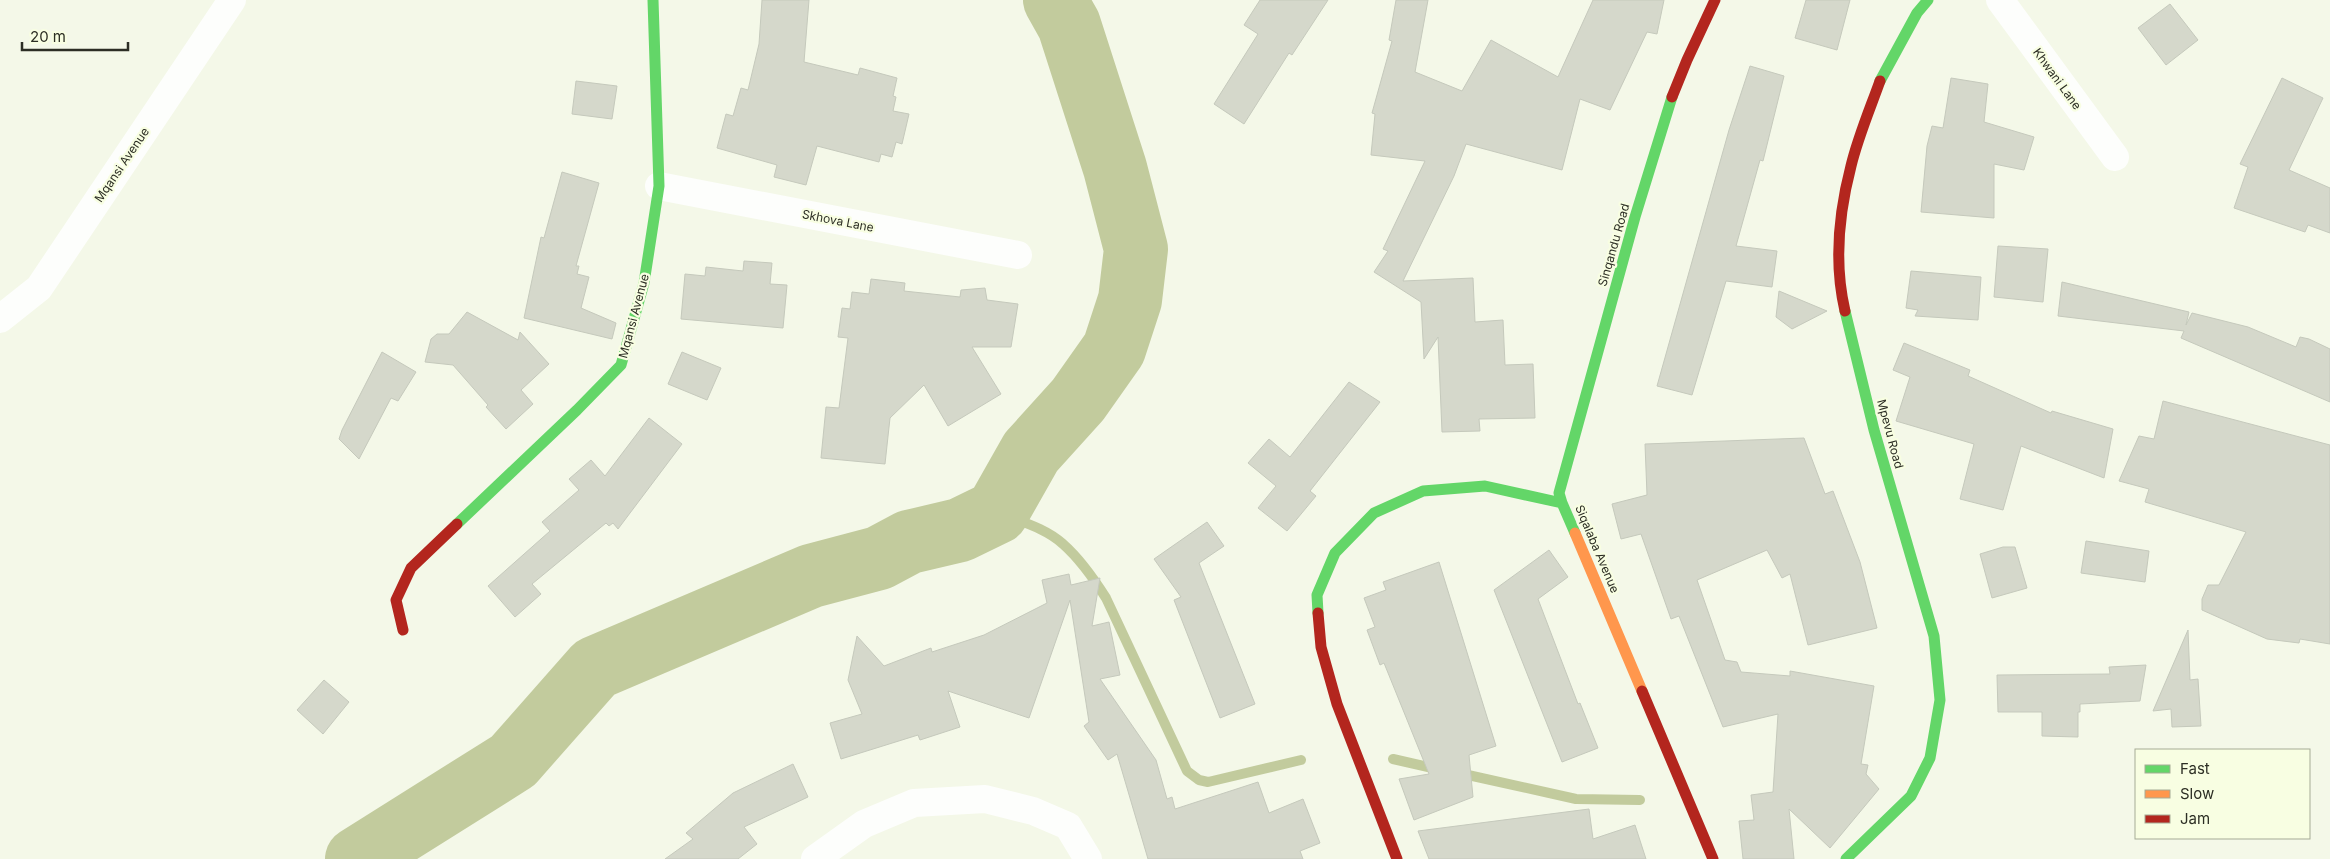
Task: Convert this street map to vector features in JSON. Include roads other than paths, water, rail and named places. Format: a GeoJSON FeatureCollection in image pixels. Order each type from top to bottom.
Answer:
{"type":"FeatureCollection","features":[{"type":"Feature","properties":{"kind":"street","name":"Mqansi Avenue"},"geometry":{"type":"LineString","coordinates":[[0,319],[39,288],[232,0]]}},
{"type":"Feature","properties":{"kind":"street","name":"Mqansi Avenue"},"geometry":{"type":"LineString","coordinates":[[403,630],[396,600],[411,568],[577,410],[621,365],[644,283],[659,186],[653,0]]}},
{"type":"Feature","properties":{"kind":"street","name":"Sinqandu Road"},"geometry":{"type":"LineString","coordinates":[[1562,503],[1559,494],[1640,200],[1667,114],[1693,43],[1715,0]]}},
{"type":"Feature","properties":{"kind":"street","name":"Mpevu Road"},"geometry":{"type":"LineString","coordinates":[[1846,859],[1911,796],[1930,758],[1940,700],[1934,636],[1874,430],[1842,298],[1839,232],[1851,165],[1884,73],[1917,13],[1928,0]]}},
{"type":"Feature","properties":{"kind":"street","name":"Khwani Lane"},"geometry":{"type":"LineString","coordinates":[[2000,0],[2115,157]]}},
{"type":"Feature","properties":{"kind":"street","name":"Skhova Lane"},"geometry":{"type":"LineString","coordinates":[[659,186],[1018,255]]}},
{"type":"Feature","properties":{"kind":"street","name":"Siqalaba Avenue"},"geometry":{"type":"LineString","coordinates":[[1397,859],[1337,704],[1321,647],[1317,595],[1335,553],[1374,513],[1423,491],[1485,486],[1562,503],[1712,859]]}},
{"type":"Feature","properties":{"kind":"street"},"geometry":{"type":"LineString","coordinates":[[815,859],[864,824],[914,803],[985,799],[1033,810],[1068,826],[1088,859]]}},
{"type":"Feature","properties":{"kind":"waterway"},"geometry":{"type":"LineString","coordinates":[[357,859],[513,761],[595,668],[811,576],[879,558],[909,542],[960,530],[997,512],[1031,452],[1078,400],[1114,349],[1130,300],[1136,249],[1115,168],[1069,25],[1055,0]]}},
{"type":"Feature","properties":{"kind":"waterway"},"geometry":{"type":"LineString","coordinates":[[997,512],[1032,525],[1056,538],[1075,556],[1092,577],[1106,598],[1187,771],[1199,780],[1208,782],[1301,760]]}},
{"type":"Feature","properties":{"kind":"waterway"},"geometry":{"type":"LineString","coordinates":[[1393,759],[1437,769]]}},
{"type":"Feature","properties":{"kind":"waterway"},"geometry":{"type":"LineString","coordinates":[[1459,773],[1576,799],[1640,800]]}}]}
